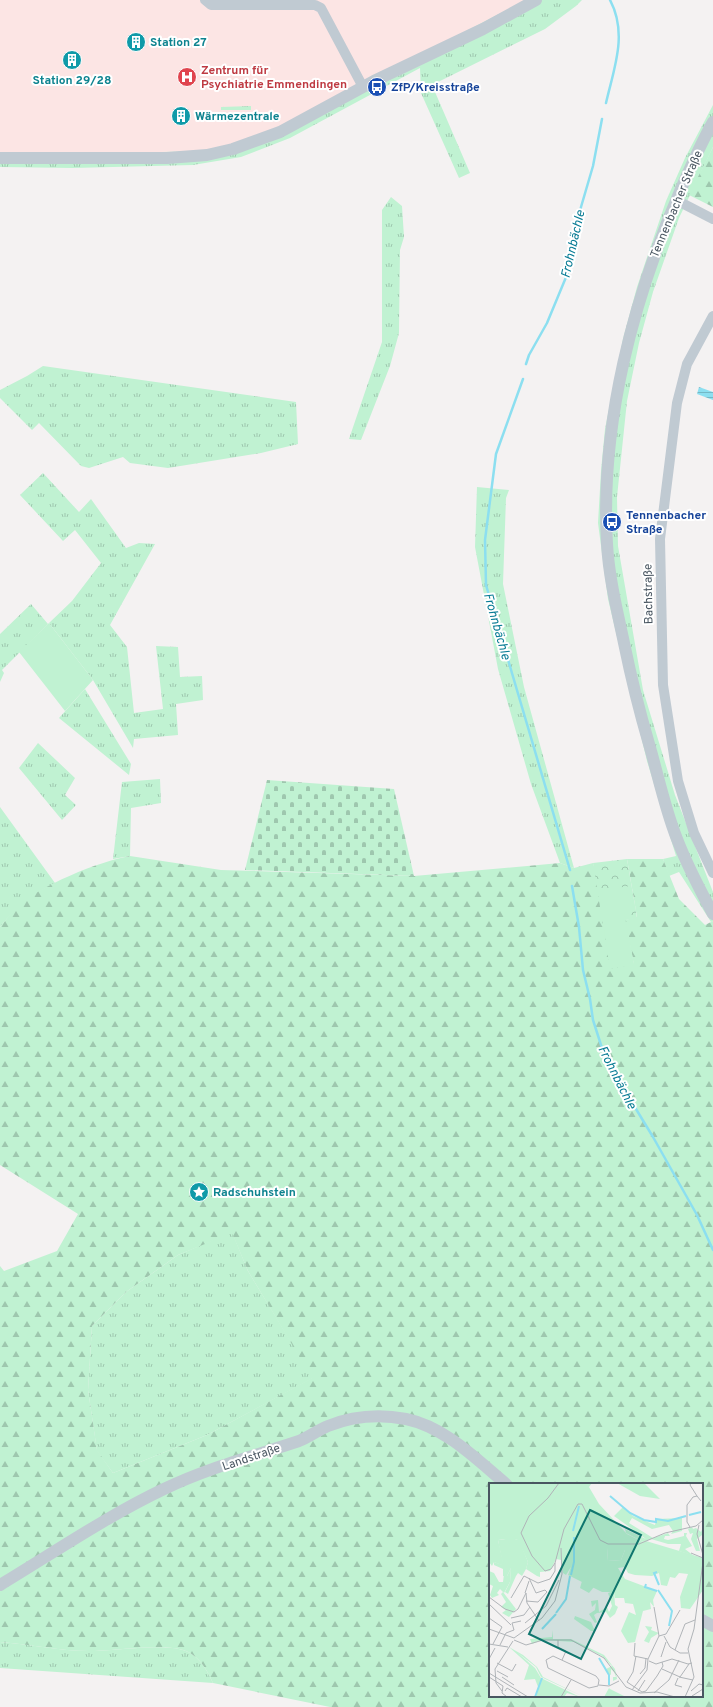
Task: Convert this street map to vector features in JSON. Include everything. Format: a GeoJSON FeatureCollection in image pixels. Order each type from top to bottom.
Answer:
{"type":"FeatureCollection","features":[{"type":"Feature","properties":{"kind":"street"},"geometry":{"type":"LineString","coordinates":[[205,0],[211,5],[315,4],[321,8],[363,87]]}},
{"type":"Feature","properties":{"kind":"street"},"geometry":{"type":"LineString","coordinates":[[0,158],[167,158],[207,155],[233,149],[268,137],[363,87],[483,29],[536,0]]}},
{"type":"Feature","properties":{"kind":"street","name":"Tennenbacher Straße"},"geometry":{"type":"LineString","coordinates":[[713,122],[676,200],[656,248],[620,381],[611,426],[606,498],[607,547],[616,610],[639,709],[676,837],[691,873],[713,914]]}},
{"type":"Feature","properties":{"kind":"street"},"geometry":{"type":"LineString","coordinates":[[676,200],[713,219]]}},
{"type":"Feature","properties":{"kind":"street","name":"Bachstraße"},"geometry":{"type":"LineString","coordinates":[[713,316],[687,364],[678,403],[660,540],[663,685],[677,773],[694,833],[713,873]]}},
{"type":"Feature","properties":{"kind":"street","name":"Landstraße"},"geometry":{"type":"LineString","coordinates":[[0,1585],[119,1512],[166,1488],[301,1440],[328,1426],[348,1420],[378,1415],[406,1419],[432,1427],[464,1450],[505,1483]]}},
{"type":"Feature","properties":{"kind":"street"},"geometry":{"type":"LineString","coordinates":[[703,1621],[713,1626]]}},
{"type":"Feature","properties":{"kind":"shaded area","name":"Zentrum für Psychiatrie Emmendingen"},"geometry":{"type":"Polygon","coordinates":[[[0,0],[526,0],[263,137],[215,151],[0,155],[0,0]]]}},
{"type":"Feature","properties":{"kind":"green space"},"geometry":{"type":"Polygon","coordinates":[[[526,0],[582,0],[545,29],[432,85],[470,173],[459,178],[421,93],[420,68],[290,138],[241,157],[193,165],[73,168],[0,167],[0,155],[215,151],[263,137],[526,0]]]}},
{"type":"Feature","properties":{"kind":"green space"},"geometry":{"type":"Polygon","coordinates":[[[713,105],[713,147],[679,218],[653,292],[639,343],[627,401],[617,497],[618,546],[643,690],[675,795],[713,892],[713,921],[711,922],[679,872],[669,876],[663,859],[676,856],[647,761],[608,599],[598,523],[605,429],[623,339],[637,287],[666,201],[685,158],[713,105]]]}},
{"type":"Feature","properties":{"kind":"green space"},"geometry":{"type":"Polygon","coordinates":[[[251,106],[251,110],[221,110],[221,107],[251,106]]]}},
{"type":"Feature","properties":{"kind":"green space"},"geometry":{"type":"Polygon","coordinates":[[[713,147],[713,207],[689,195],[713,147]]]}},
{"type":"Feature","properties":{"kind":"green space"},"geometry":{"type":"Polygon","coordinates":[[[391,197],[402,206],[404,237],[400,250],[399,333],[390,366],[361,440],[349,439],[382,342],[382,210],[391,197]]]}},
{"type":"Feature","properties":{"kind":"green space"},"geometry":{"type":"Polygon","coordinates":[[[43,366],[296,402],[298,444],[261,453],[168,468],[130,463],[123,457],[89,468],[81,466],[39,423],[32,430],[0,398],[0,390],[43,366]]]}},
{"type":"Feature","properties":{"kind":"green space"},"geometry":{"type":"Polygon","coordinates":[[[43,473],[79,512],[91,499],[126,548],[139,543],[155,544],[110,625],[127,647],[134,713],[163,709],[156,646],[178,647],[180,677],[202,676],[203,700],[176,704],[178,735],[134,739],[133,748],[93,680],[49,623],[72,601],[101,563],[75,530],[63,541],[20,495],[43,473]]]}},
{"type":"Feature","properties":{"kind":"green space"},"geometry":{"type":"Polygon","coordinates":[[[477,487],[509,490],[506,498],[503,584],[524,687],[574,868],[560,863],[531,784],[498,669],[475,547],[477,487]]]}},
{"type":"Feature","properties":{"kind":"green space"},"geometry":{"type":"Polygon","coordinates":[[[31,604],[48,624],[2,670],[4,673],[0,682],[0,634],[31,604]]]}},
{"type":"Feature","properties":{"kind":"green space"},"geometry":{"type":"Polygon","coordinates":[[[49,623],[93,680],[65,711],[19,652],[49,623]]]}},
{"type":"Feature","properties":{"kind":"green space"},"geometry":{"type":"Polygon","coordinates":[[[85,689],[131,764],[129,775],[59,718],[85,689]]]}},
{"type":"Feature","properties":{"kind":"green space"},"geometry":{"type":"Polygon","coordinates":[[[38,743],[75,778],[65,795],[76,805],[62,820],[19,768],[38,743]]]}},
{"type":"Feature","properties":{"kind":"green space"},"geometry":{"type":"Polygon","coordinates":[[[160,779],[161,803],[131,808],[130,856],[113,859],[122,782],[160,779]]]}},
{"type":"Feature","properties":{"kind":"green space"},"geometry":{"type":"Polygon","coordinates":[[[267,780],[394,789],[414,876],[245,870],[267,780]]]}},
{"type":"Feature","properties":{"kind":"green space"},"geometry":{"type":"Polygon","coordinates":[[[0,807],[55,883],[38,892],[25,902],[0,927],[0,807]]]}},
{"type":"Feature","properties":{"kind":"green space"},"geometry":{"type":"Polygon","coordinates":[[[130,856],[221,870],[414,876],[560,863],[574,868],[593,863],[596,874],[634,965],[625,920],[637,917],[627,859],[663,859],[679,899],[705,925],[713,921],[713,1707],[330,1707],[213,1683],[205,1668],[194,1655],[174,1648],[151,1647],[78,1651],[0,1642],[0,1266],[4,1271],[57,1251],[78,1214],[0,1165],[0,927],[16,908],[39,891],[70,876],[103,863],[130,856]],[[232,1233],[178,1255],[126,1292],[92,1326],[88,1390],[97,1450],[113,1473],[207,1435],[312,1378],[248,1271],[232,1233]]]}},
{"type":"Feature","properties":{"kind":"green space"},"geometry":{"type":"Polygon","coordinates":[[[627,859],[637,918],[626,920],[634,965],[610,969],[593,863],[627,859]]]}},
{"type":"Feature","properties":{"kind":"green space"},"geometry":{"type":"Polygon","coordinates":[[[631,886],[636,911],[624,912],[634,965],[610,969],[598,890],[631,886]]]}},
{"type":"Feature","properties":{"kind":"green space"},"geometry":{"type":"Polygon","coordinates":[[[232,1232],[248,1271],[313,1378],[207,1435],[113,1473],[97,1451],[88,1390],[92,1326],[126,1292],[178,1255],[232,1232]]]}},
{"type":"Feature","properties":{"kind":"green space"},"geometry":{"type":"Polygon","coordinates":[[[0,1642],[78,1651],[151,1647],[174,1648],[194,1655],[205,1668],[213,1683],[0,1668],[0,1642]]]}},
{"type":"Feature","properties":{"kind":"water"},"geometry":{"type":"Polygon","coordinates":[[[699,387],[713,392],[713,400],[697,394],[699,387]]]}},
{"type":"Feature","properties":{"kind":"waterway","name":"Frohnbächle"},"geometry":{"type":"LineString","coordinates":[[606,103],[616,64],[619,38],[615,13],[610,0]]}},
{"type":"Feature","properties":{"kind":"waterway","name":"Frohnbächle"},"geometry":{"type":"LineString","coordinates":[[526,364],[529,355],[547,323],[569,270],[581,207],[593,166],[602,119]]}},
{"type":"Feature","properties":{"kind":"waterway","name":"Frohnbächle"},"geometry":{"type":"LineString","coordinates":[[523,379],[496,454],[485,540],[486,585],[570,870]]}},
{"type":"Feature","properties":{"kind":"waterway","name":"Frohnbächle"},"geometry":{"type":"LineString","coordinates":[[572,886],[579,927],[583,970],[593,1020],[601,1045],[619,1081],[653,1137],[697,1215],[713,1250]]}},
{"type":"Feature","properties":{"kind":"place","name":"Station 27"},"geometry":{"type":"Point","coordinates":[136,42]}},
{"type":"Feature","properties":{"kind":"place","name":"Station 29/28"},"geometry":{"type":"Point","coordinates":[72,60]}},
{"type":"Feature","properties":{"kind":"place","name":"Zentrum für Psychiatrie Emmendingen"},"geometry":{"type":"Point","coordinates":[187,77]}},
{"type":"Feature","properties":{"kind":"place","name":"ZfP/Kreisstraße"},"geometry":{"type":"Point","coordinates":[377,87]}},
{"type":"Feature","properties":{"kind":"place","name":"Wärmezentrale"},"geometry":{"type":"Point","coordinates":[181,116]}},
{"type":"Feature","properties":{"kind":"place","name":"Tennenbacher Straße"},"geometry":{"type":"Point","coordinates":[612,522]}},
{"type":"Feature","properties":{"kind":"place","name":"Radschuhstein"},"geometry":{"type":"Point","coordinates":[199,1192]}}]}
